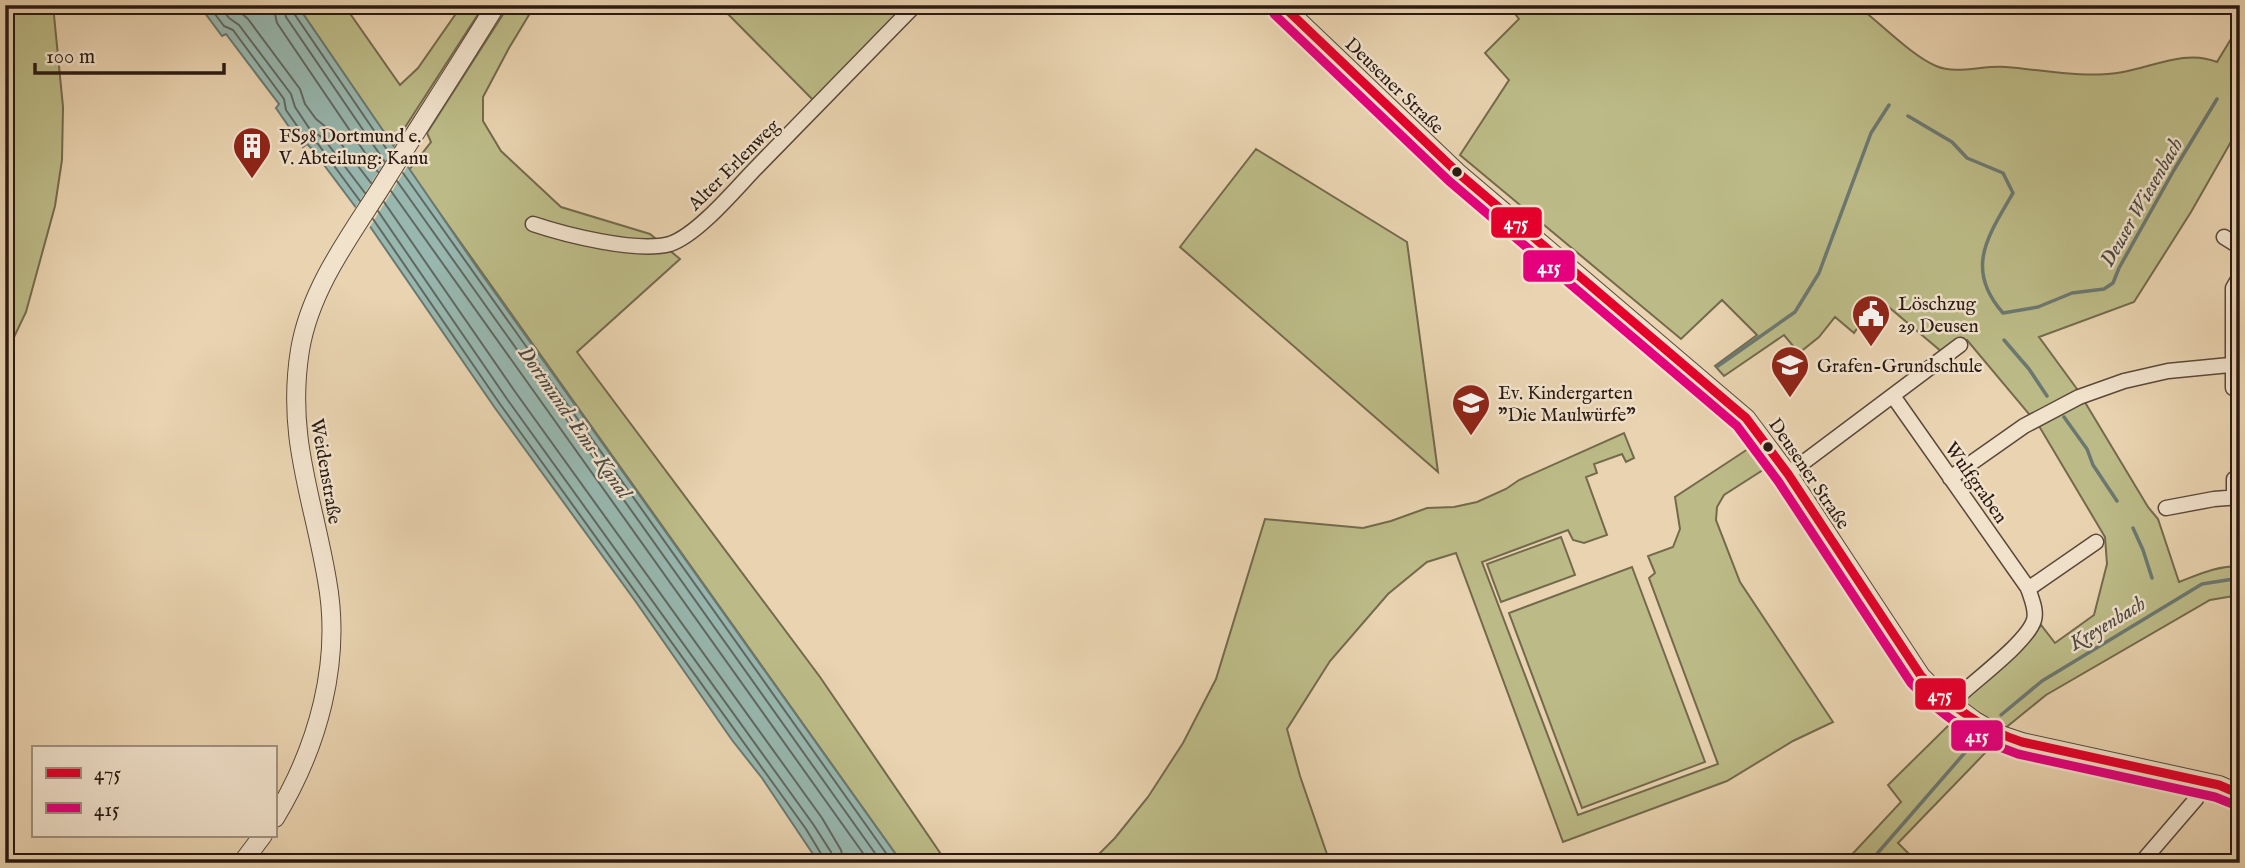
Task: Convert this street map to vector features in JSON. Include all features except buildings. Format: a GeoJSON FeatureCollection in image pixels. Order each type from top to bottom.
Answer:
{"type":"FeatureCollection","features":[{"type":"Feature","properties":{"kind":"street","name":"Weidenstraße"},"geometry":{"type":"LineString","coordinates":[[276,816],[304,763],[324,703],[328,680],[330,602],[302,469],[297,432],[295,394],[306,325],[328,272],[496,5]]}},
{"type":"Feature","properties":{"kind":"street","name":"Alter Erlenweg"},"geometry":{"type":"LineString","coordinates":[[533,224],[557,232],[622,243],[662,246],[681,239],[719,206],[915,5]]}},
{"type":"Feature","properties":{"kind":"street","name":"Deusener Straße"},"geometry":{"type":"LineString","coordinates":[[1282,5],[1457,173],[1729,402],[1764,439],[1910,662],[1929,684],[1952,704],[1998,734],[2022,743],[2220,785],[2240,794]]}},
{"type":"Feature","properties":{"kind":"street"},"geometry":{"type":"LineString","coordinates":[[2224,237],[2240,247]]}},
{"type":"Feature","properties":{"kind":"street"},"geometry":{"type":"LineString","coordinates":[[2233,388],[2236,363],[2234,288],[2240,276]]}},
{"type":"Feature","properties":{"kind":"street"},"geometry":{"type":"LineString","coordinates":[[1788,474],[1960,345]]}},
{"type":"Feature","properties":{"kind":"street"},"geometry":{"type":"LineString","coordinates":[[1950,478],[2024,426],[2079,397],[2124,381],[2168,371],[2236,363]]}},
{"type":"Feature","properties":{"kind":"street","name":"Wulfgraben"},"geometry":{"type":"LineString","coordinates":[[1893,396],[2028,589],[2034,608],[2035,618],[2032,625],[2017,644],[1952,704]]}},
{"type":"Feature","properties":{"kind":"street"},"geometry":{"type":"LineString","coordinates":[[2166,508],[2237,497],[2234,479]]}},
{"type":"Feature","properties":{"kind":"street"},"geometry":{"type":"LineString","coordinates":[[2028,589],[2096,542]]}},
{"type":"Feature","properties":{"kind":"street"},"geometry":{"type":"LineString","coordinates":[[2141,863],[2196,799],[2203,782]]}},
{"type":"Feature","properties":{"kind":"street"},"geometry":{"type":"LineString","coordinates":[[242,863],[263,836]]}},
{"type":"Feature","properties":{"kind":"shaded area"},"geometry":{"type":"Polygon","coordinates":[[[5,5],[53,5],[63,107],[62,160],[55,206],[26,312],[5,356],[5,5]]]}},
{"type":"Feature","properties":{"kind":"shaded area"},"geometry":{"type":"Polygon","coordinates":[[[297,5],[344,5],[400,85],[418,68],[462,5],[484,5],[393,146],[297,5]]]}},
{"type":"Feature","properties":{"kind":"shaded area"},"geometry":{"type":"Polygon","coordinates":[[[509,5],[535,5],[483,97],[483,121],[501,151],[561,207],[650,234],[680,259],[577,352],[820,677],[947,863],[902,863],[409,170],[431,142],[427,133],[509,5]]]}},
{"type":"Feature","properties":{"kind":"shaded area"},"geometry":{"type":"Polygon","coordinates":[[[719,5],[915,5],[818,105],[719,5]]]}},
{"type":"Feature","properties":{"kind":"shaded area"},"geometry":{"type":"Polygon","coordinates":[[[1508,5],[1853,5],[1918,56],[1944,69],[2006,67],[2079,74],[2123,72],[2193,57],[2217,62],[2240,24],[2240,126],[2191,212],[2134,302],[2039,337],[2077,389],[2148,507],[2158,519],[2179,582],[2216,569],[2240,566],[2240,595],[2210,600],[2046,695],[1998,734],[1988,750],[1898,843],[1918,863],[1844,863],[1901,802],[1888,785],[1949,725],[1967,694],[2031,639],[2041,625],[2055,643],[2094,615],[2107,564],[2105,537],[2039,426],[1967,340],[1942,352],[1878,298],[1854,333],[1835,317],[1819,337],[1799,353],[1784,335],[1724,376],[1715,366],[1757,335],[1722,300],[1681,339],[1460,155],[1509,80],[1485,53],[1519,19],[1508,5]]]}},
{"type":"Feature","properties":{"kind":"shaded area"},"geometry":{"type":"Polygon","coordinates":[[[1256,149],[1407,242],[1438,472],[1180,247],[1256,149]]]}},
{"type":"Feature","properties":{"kind":"shaded area"},"geometry":{"type":"Polygon","coordinates":[[[1624,433],[1634,458],[1626,462],[1622,454],[1594,464],[1597,473],[1586,477],[1607,535],[1584,543],[1573,540],[1568,530],[1482,562],[1578,815],[1718,764],[1649,578],[1655,573],[1648,556],[1673,547],[1680,529],[1675,497],[1751,447],[1766,468],[1724,495],[1717,507],[1716,520],[1740,582],[1833,722],[1793,741],[1727,781],[1563,842],[1456,553],[1427,562],[1388,594],[1330,661],[1287,729],[1330,863],[1090,863],[1115,838],[1148,797],[1183,743],[1216,679],[1265,519],[1363,528],[1427,508],[1454,507],[1477,502],[1624,433]]]}},
{"type":"Feature","properties":{"kind":"shaded area"},"geometry":{"type":"Polygon","coordinates":[[[1561,537],[1575,575],[1501,602],[1487,564],[1561,537]]]}},
{"type":"Feature","properties":{"kind":"shaded area"},"geometry":{"type":"Polygon","coordinates":[[[1632,567],[1705,762],[1582,808],[1509,613],[1632,567]]]}},
{"type":"Feature","properties":{"kind":"water","name":"Dortmund-Ems-Kanal"},"geometry":{"type":"Polygon","coordinates":[[[199,5],[297,5],[478,269],[902,863],[819,863],[762,778],[495,408],[369,225],[312,149],[307,144],[303,147],[276,108],[279,104],[226,34],[222,36],[199,5]]]}},
{"type":"Feature","properties":{"kind":"pier"},"geometry":{"type":"Polygon","coordinates":[[[396,144],[409,164],[368,230],[354,210],[396,144]]]}},
{"type":"Feature","properties":{"kind":"waterway","name":"Deuser Wiesenbach"},"geometry":{"type":"LineString","coordinates":[[2233,69],[2240,57]]}},
{"type":"Feature","properties":{"kind":"waterway","name":"Deuser Wiesenbach"},"geometry":{"type":"LineString","coordinates":[[1908,116],[1952,142],[1967,158],[2003,173],[2013,193],[1989,238],[1982,267],[1991,297],[2003,313],[2038,307],[2072,293],[2104,289],[2113,283],[2174,170],[2217,99]]}},
{"type":"Feature","properties":{"kind":"waterway","name":"Deuser Wiesenbach"},"geometry":{"type":"LineString","coordinates":[[1718,366],[1795,312],[1819,273],[1871,133],[1889,105]]}},
{"type":"Feature","properties":{"kind":"waterway"},"geometry":{"type":"LineString","coordinates":[[2004,340],[2029,369],[2047,396]]}},
{"type":"Feature","properties":{"kind":"waterway"},"geometry":{"type":"LineString","coordinates":[[2064,417],[2087,449],[2093,465],[2117,501]]}},
{"type":"Feature","properties":{"kind":"waterway"},"geometry":{"type":"LineString","coordinates":[[2133,528],[2152,578]]}},
{"type":"Feature","properties":{"kind":"waterway","name":"Kreyenbach"},"geometry":{"type":"LineString","coordinates":[[2001,715],[2042,681],[2202,584],[2240,578]]}},
{"type":"Feature","properties":{"kind":"waterway","name":"Kreyenbach"},"geometry":{"type":"LineString","coordinates":[[1869,863],[1975,741]]}},
{"type":"Feature","properties":{"kind":"transit line","name":"475"},"geometry":{"type":"LineString","coordinates":[[1282,5],[1457,172],[1746,418],[1788,474],[1921,676],[1944,697],[1980,723],[2022,742],[2219,785],[2240,794]]}},
{"type":"Feature","properties":{"kind":"transit line","name":"415"},"geometry":{"type":"LineString","coordinates":[[1274,14],[1449,181],[1737,426],[1778,481],[1911,683],[1934,706],[1974,734],[2018,754],[2215,797],[2235,805]]}},
{"type":"Feature","properties":{"kind":"place","name":"FS98 Dortmund e. V. Abteilung: Kanu"},"geometry":{"type":"Point","coordinates":[252,180]}},
{"type":"Feature","properties":{"kind":"place","name":"Löschzug 29 Deusen"},"geometry":{"type":"Point","coordinates":[1871,348]}},
{"type":"Feature","properties":{"kind":"place","name":"Grafen-Grundschule"},"geometry":{"type":"Point","coordinates":[1790,399]}},
{"type":"Feature","properties":{"kind":"place","name":"Ev. Kindergarten \"Die Maulwürfe\""},"geometry":{"type":"Point","coordinates":[1471,437]}}]}
